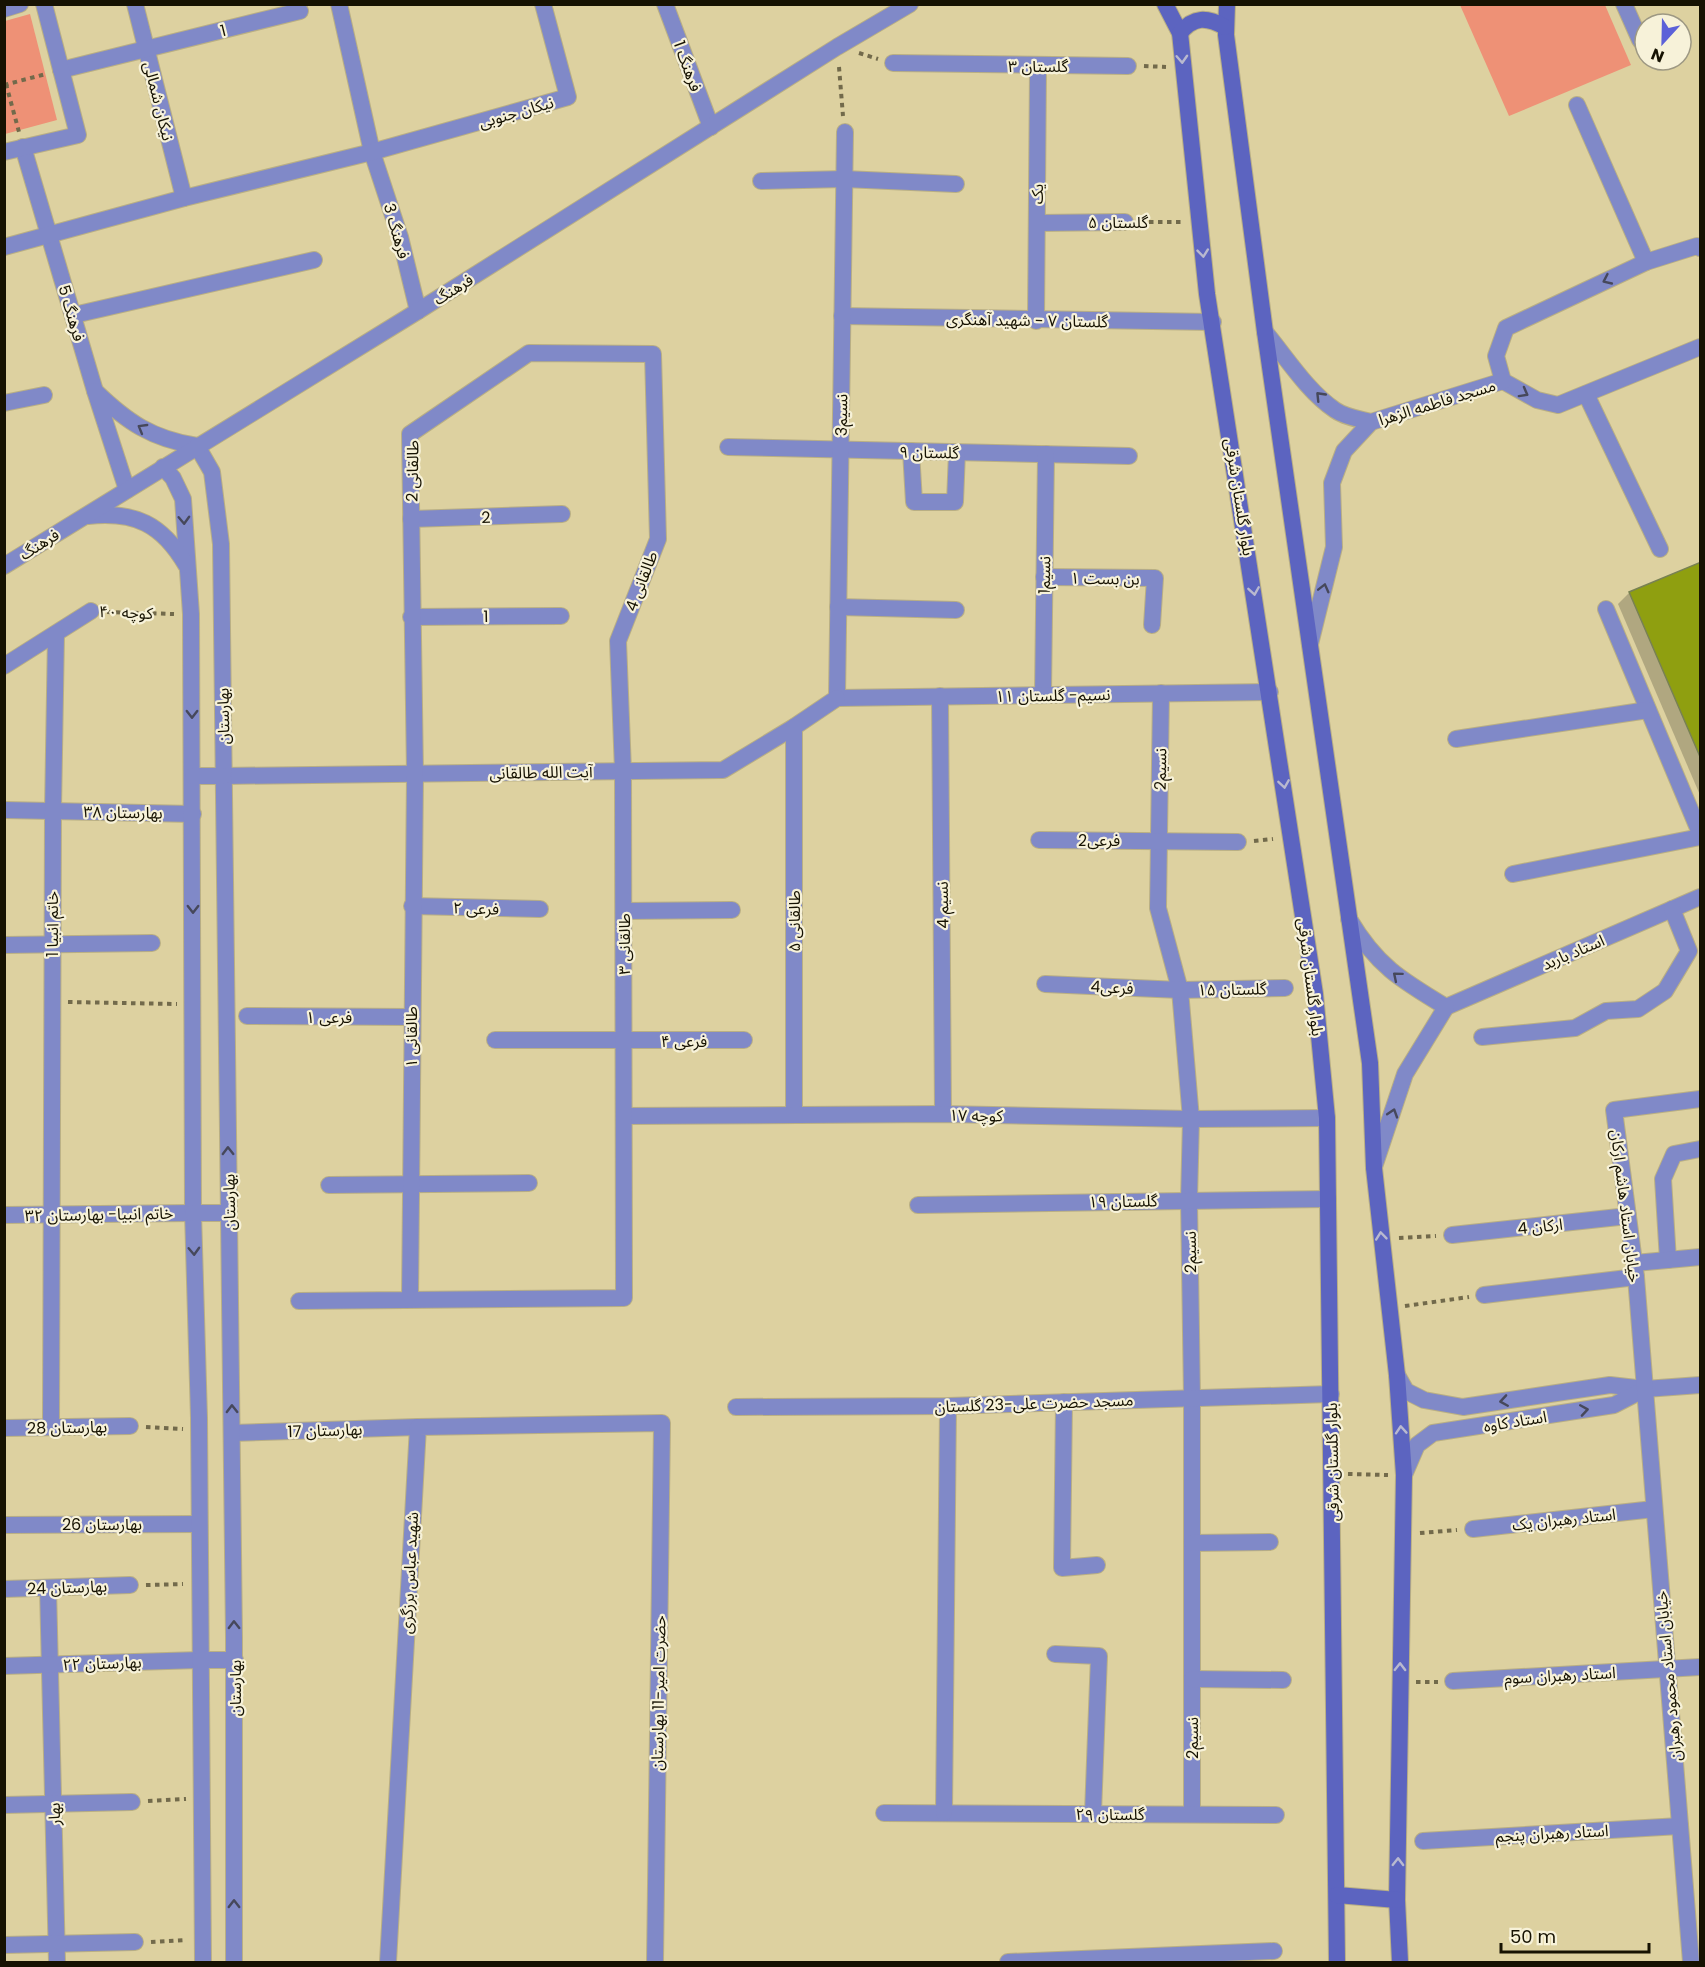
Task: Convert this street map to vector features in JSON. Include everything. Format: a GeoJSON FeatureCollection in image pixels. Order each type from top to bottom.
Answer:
{"type":"FeatureCollection","features":[{"type":"Feature","properties":{"kind":"main road","name":"بلوار گلستان شرقی"},"geometry":{"type":"LineString","coordinates":[[1165,4],[1180,33],[1199,221],[1315,994],[1327,1118],[1337,1962]]}},
{"type":"Feature","properties":{"kind":"main road"},"geometry":{"type":"LineString","coordinates":[[1227,4],[1226,27],[1265,332],[1370,1063],[1374,1168],[1397,1375],[1404,1475],[1397,1900],[1400,1962]]}},
{"type":"Feature","properties":{"kind":"main road"},"geometry":{"type":"LineString","coordinates":[[1180,33],[1188,24],[1200,18],[1213,20],[1226,27]]}},
{"type":"Feature","properties":{"kind":"main road"},"geometry":{"type":"LineString","coordinates":[[1336,1895],[1397,1900]]}},
{"type":"Feature","properties":{"kind":"street"},"geometry":{"type":"LineString","coordinates":[[4,9],[20,4]]}},
{"type":"Feature","properties":{"kind":"street"},"geometry":{"type":"LineString","coordinates":[[4,152],[78,135],[44,4]]}},
{"type":"Feature","properties":{"kind":"street","name":"نیکان شمالی"},"geometry":{"type":"LineString","coordinates":[[135,4],[184,198]]}},
{"type":"Feature","properties":{"kind":"street","name":"فرهنگ 3"},"geometry":{"type":"LineString","coordinates":[[339,4],[372,152],[400,237],[418,311]]}},
{"type":"Feature","properties":{"kind":"street","name":"نیکان جنوبی"},"geometry":{"type":"LineString","coordinates":[[372,152],[568,97],[543,4]]}},
{"type":"Feature","properties":{"kind":"street","name":"فرهنگ 1"},"geometry":{"type":"LineString","coordinates":[[665,4],[711,127]]}},
{"type":"Feature","properties":{"kind":"street"},"geometry":{"type":"LineString","coordinates":[[1624,4],[1633,24]]}},
{"type":"Feature","properties":{"kind":"street","name":"فرهنگ"},"geometry":{"type":"LineString","coordinates":[[4,566],[418,311],[837,46],[905,6]]}},
{"type":"Feature","properties":{"kind":"street","name":"1"},"geometry":{"type":"LineString","coordinates":[[146,49],[300,11]]}},
{"type":"Feature","properties":{"kind":"street"},"geometry":{"type":"LineString","coordinates":[[61,70],[146,49]]}},
{"type":"Feature","properties":{"kind":"street","name":"گلستان ۳"},"geometry":{"type":"LineString","coordinates":[[893,63],[1038,67],[1128,66]]}},
{"type":"Feature","properties":{"kind":"street","name":"یک"},"geometry":{"type":"LineString","coordinates":[[1036,321],[1038,67]]}},
{"type":"Feature","properties":{"kind":"street"},"geometry":{"type":"LineString","coordinates":[[1577,105],[1646,262]]}},
{"type":"Feature","properties":{"kind":"street","name":"نسیم3"},"geometry":{"type":"LineString","coordinates":[[837,698],[845,132]]}},
{"type":"Feature","properties":{"kind":"street","name":"فرهنگ 5"},"geometry":{"type":"LineString","coordinates":[[23,147],[95,391],[127,490]]}},
{"type":"Feature","properties":{"kind":"street"},"geometry":{"type":"LineString","coordinates":[[4,247],[184,198],[372,152]]}},
{"type":"Feature","properties":{"kind":"street"},"geometry":{"type":"LineString","coordinates":[[761,181],[844,179],[956,184]]}},
{"type":"Feature","properties":{"kind":"street","name":"گلستان ۵"},"geometry":{"type":"LineString","coordinates":[[1037,223],[1125,222]]}},
{"type":"Feature","properties":{"kind":"street"},"geometry":{"type":"LineString","coordinates":[[1701,248],[1697,246],[1646,262],[1506,328],[1496,356],[1503,381],[1537,400],[1558,405],[1701,347]]}},
{"type":"Feature","properties":{"kind":"street"},"geometry":{"type":"LineString","coordinates":[[74,315],[315,260]]}},
{"type":"Feature","properties":{"kind":"street","name":"گلستان ۷ - شهید آهنگری"},"geometry":{"type":"LineString","coordinates":[[842,316],[1036,321],[1213,322]]}},
{"type":"Feature","properties":{"kind":"street"},"geometry":{"type":"LineString","coordinates":[[1265,332],[1320,397],[1335,411],[1371,422],[1344,452],[1332,483],[1334,547],[1310,645]]}},
{"type":"Feature","properties":{"kind":"street","name":"طالقانی 2"},"geometry":{"type":"LineString","coordinates":[[415,774],[410,434],[529,353],[653,354]]}},
{"type":"Feature","properties":{"kind":"street","name":"طالقانی 4"},"geometry":{"type":"LineString","coordinates":[[623,771],[618,640],[658,539],[653,354]]}},
{"type":"Feature","properties":{"kind":"street","name":"مسجد فاطمه الزهرا"},"geometry":{"type":"LineString","coordinates":[[1371,422],[1503,381]]}},
{"type":"Feature","properties":{"kind":"street"},"geometry":{"type":"LineString","coordinates":[[95,391],[122,417],[155,436],[171,442],[197,446]]}},
{"type":"Feature","properties":{"kind":"street"},"geometry":{"type":"LineString","coordinates":[[1586,394],[1660,549]]}},
{"type":"Feature","properties":{"kind":"street"},"geometry":{"type":"LineString","coordinates":[[4,403],[44,395]]}},
{"type":"Feature","properties":{"kind":"street","name":"بهارستان"},"geometry":{"type":"LineString","coordinates":[[197,446],[212,472],[220,544],[235,1660],[234,1962]]}},
{"type":"Feature","properties":{"kind":"street","name":"گلستان ۹"},"geometry":{"type":"LineString","coordinates":[[728,447],[1130,456]]}},
{"type":"Feature","properties":{"kind":"street"},"geometry":{"type":"LineString","coordinates":[[911,451],[914,502],[955,502],[957,452]]}},
{"type":"Feature","properties":{"kind":"street","name":"نسیم1"},"geometry":{"type":"LineString","coordinates":[[1043,695],[1046,454]]}},
{"type":"Feature","properties":{"kind":"street","name":"بهارستان"},"geometry":{"type":"LineString","coordinates":[[163,467],[173,478],[183,499],[191,614],[193,1213],[199,1430],[203,1962]]}},
{"type":"Feature","properties":{"kind":"street"},"geometry":{"type":"LineString","coordinates":[[84,517],[113,514],[137,519],[163,534],[176,548],[188,568]]}},
{"type":"Feature","properties":{"kind":"street","name":"2"},"geometry":{"type":"LineString","coordinates":[[411,519],[562,514]]}},
{"type":"Feature","properties":{"kind":"street","name":"بن بست ۱"},"geometry":{"type":"LineString","coordinates":[[1044,577],[1155,578],[1152,625]]}},
{"type":"Feature","properties":{"kind":"street"},"geometry":{"type":"LineString","coordinates":[[838,607],[956,610]]}},
{"type":"Feature","properties":{"kind":"street"},"geometry":{"type":"LineString","coordinates":[[1513,874],[1701,835],[1606,609]]}},
{"type":"Feature","properties":{"kind":"street","name":"کوچه ۴۰"},"geometry":{"type":"LineString","coordinates":[[4,666],[91,612]]}},
{"type":"Feature","properties":{"kind":"street","name":"1"},"geometry":{"type":"LineString","coordinates":[[411,617],[561,616]]}},
{"type":"Feature","properties":{"kind":"street","name":"خاتم انبیا 1"},"geometry":{"type":"LineString","coordinates":[[51,1427],[50,1214],[56,634]]}},
{"type":"Feature","properties":{"kind":"street","name":"نسیم- گلستان ۱۱"},"geometry":{"type":"LineString","coordinates":[[837,698],[1270,692]]}},
{"type":"Feature","properties":{"kind":"street","name":"نسیم2"},"geometry":{"type":"LineString","coordinates":[[1161,693],[1158,908],[1180,990],[1191,1119],[1189,1200],[1192,1398],[1192,1814]]}},
{"type":"Feature","properties":{"kind":"street","name":"نسیم 4"},"geometry":{"type":"LineString","coordinates":[[940,696],[944,1114]]}},
{"type":"Feature","properties":{"kind":"street","name":"آیت الله طالقانی"},"geometry":{"type":"LineString","coordinates":[[193,776],[723,770],[794,728],[837,698]]}},
{"type":"Feature","properties":{"kind":"street"},"geometry":{"type":"LineString","coordinates":[[1456,739],[1648,710]]}},
{"type":"Feature","properties":{"kind":"street","name":"طالقانی ۵"},"geometry":{"type":"LineString","coordinates":[[794,728],[794,1115]]}},
{"type":"Feature","properties":{"kind":"street","name":"طالقانی ۳"},"geometry":{"type":"LineString","coordinates":[[410,1300],[624,1298],[623,771]]}},
{"type":"Feature","properties":{"kind":"street","name":"طالقانی ۱"},"geometry":{"type":"LineString","coordinates":[[410,1300],[415,774]]}},
{"type":"Feature","properties":{"kind":"street","name":"بهارستان ۳۸"},"geometry":{"type":"LineString","coordinates":[[4,810],[193,814]]}},
{"type":"Feature","properties":{"kind":"street","name":"فرعی2"},"geometry":{"type":"LineString","coordinates":[[1039,840],[1238,842]]}},
{"type":"Feature","properties":{"kind":"street","name":"استاد باربد"},"geometry":{"type":"LineString","coordinates":[[1446,1007],[1701,897]]}},
{"type":"Feature","properties":{"kind":"street","name":"فرعی ۲"},"geometry":{"type":"LineString","coordinates":[[412,906],[540,909]]}},
{"type":"Feature","properties":{"kind":"street"},"geometry":{"type":"LineString","coordinates":[[1482,1037],[1575,1029],[1606,1011],[1638,1009],[1665,991],[1695,950],[1672,909]]}},
{"type":"Feature","properties":{"kind":"street"},"geometry":{"type":"LineString","coordinates":[[624,911],[732,910]]}},
{"type":"Feature","properties":{"kind":"street"},"geometry":{"type":"LineString","coordinates":[[1348,918],[1365,946],[1398,979],[1446,1007],[1405,1074],[1374,1168]]}},
{"type":"Feature","properties":{"kind":"street"},"geometry":{"type":"LineString","coordinates":[[4,945],[152,942]]}},
{"type":"Feature","properties":{"kind":"street","name":"فرعی4"},"geometry":{"type":"LineString","coordinates":[[1045,984],[1180,990]]}},
{"type":"Feature","properties":{"kind":"street","name":"گلستان ۱۵"},"geometry":{"type":"LineString","coordinates":[[1180,990],[1285,988]]}},
{"type":"Feature","properties":{"kind":"street","name":"فرعی ۱"},"geometry":{"type":"LineString","coordinates":[[247,1016],[411,1017]]}},
{"type":"Feature","properties":{"kind":"street","name":"فرعی ۴"},"geometry":{"type":"LineString","coordinates":[[495,1040],[744,1041]]}},
{"type":"Feature","properties":{"kind":"street","name":"خیابان استاد هاشم ارکان"},"geometry":{"type":"LineString","coordinates":[[1645,1389],[1635,1270],[1614,1110],[1701,1099]]}},
{"type":"Feature","properties":{"kind":"street","name":"کوچه ۱۷"},"geometry":{"type":"LineString","coordinates":[[625,1116],[944,1114],[1191,1119],[1327,1118]]}},
{"type":"Feature","properties":{"kind":"street"},"geometry":{"type":"LineString","coordinates":[[1668,1260],[1663,1179],[1674,1154],[1701,1149]]}},
{"type":"Feature","properties":{"kind":"street"},"geometry":{"type":"LineString","coordinates":[[329,1185],[529,1183]]}},
{"type":"Feature","properties":{"kind":"street","name":"گلستان ۱۹"},"geometry":{"type":"LineString","coordinates":[[918,1205],[1328,1199]]}},
{"type":"Feature","properties":{"kind":"street","name":"خاتم انبیا- بهارستان ۳۲"},"geometry":{"type":"LineString","coordinates":[[4,1215],[229,1213]]}},
{"type":"Feature","properties":{"kind":"street","name":"ارکان 4"},"geometry":{"type":"LineString","coordinates":[[1452,1235],[1628,1216]]}},
{"type":"Feature","properties":{"kind":"street"},"geometry":{"type":"LineString","coordinates":[[1484,1295],[1635,1270],[1668,1260],[1701,1257]]}},
{"type":"Feature","properties":{"kind":"street"},"geometry":{"type":"LineString","coordinates":[[298,1301],[410,1300]]}},
{"type":"Feature","properties":{"kind":"street","name":"استاد کاوه"},"geometry":{"type":"LineString","coordinates":[[1397,1375],[1406,1391],[1424,1400],[1463,1407],[1610,1384],[1645,1389],[1701,1385]]}},
{"type":"Feature","properties":{"kind":"street","name":"استاد کاوه"},"geometry":{"type":"LineString","coordinates":[[1404,1475],[1416,1445],[1433,1433],[1614,1405],[1645,1389]]}},
{"type":"Feature","properties":{"kind":"street","name":"خیابان استاد محمود رهبران"},"geometry":{"type":"LineString","coordinates":[[1645,1389],[1680,1826],[1694,1924],[1691,1962]]}},
{"type":"Feature","properties":{"kind":"street","name":"مسجد حضرت علی-23 گلستان"},"geometry":{"type":"LineString","coordinates":[[736,1407],[948,1406],[1331,1394]]}},
{"type":"Feature","properties":{"kind":"street"},"geometry":{"type":"LineString","coordinates":[[1064,1402],[1062,1568],[1097,1565]]}},
{"type":"Feature","properties":{"kind":"street"},"geometry":{"type":"LineString","coordinates":[[944,1813],[948,1406]]}},
{"type":"Feature","properties":{"kind":"street","name":"حضرت امیر-11 بهارستان"},"geometry":{"type":"LineString","coordinates":[[418,1426],[662,1423],[655,1962]]}},
{"type":"Feature","properties":{"kind":"street","name":"بهارستان 28"},"geometry":{"type":"LineString","coordinates":[[4,1428],[130,1426]]}},
{"type":"Feature","properties":{"kind":"street","name":"بهارستان 17"},"geometry":{"type":"LineString","coordinates":[[232,1433],[418,1426]]}},
{"type":"Feature","properties":{"kind":"street","name":"شهید عباس برزگری"},"geometry":{"type":"LineString","coordinates":[[388,1962],[418,1426]]}},
{"type":"Feature","properties":{"kind":"street","name":"استاد رهبران یک"},"geometry":{"type":"LineString","coordinates":[[1473,1529],[1654,1509]]}},
{"type":"Feature","properties":{"kind":"street","name":"بهارستان 26"},"geometry":{"type":"LineString","coordinates":[[4,1525],[199,1524]]}},
{"type":"Feature","properties":{"kind":"street"},"geometry":{"type":"LineString","coordinates":[[1192,1543],[1270,1542]]}},
{"type":"Feature","properties":{"kind":"street","name":"بهارستان 24"},"geometry":{"type":"LineString","coordinates":[[4,1589],[130,1585]]}},
{"type":"Feature","properties":{"kind":"street","name":"بهار"},"geometry":{"type":"LineString","coordinates":[[48,1588],[57,1962]]}},
{"type":"Feature","properties":{"kind":"street"},"geometry":{"type":"LineString","coordinates":[[1055,1654],[1099,1656],[1094,1814]]}},
{"type":"Feature","properties":{"kind":"street","name":"بهارستان ۲۲"},"geometry":{"type":"LineString","coordinates":[[4,1666],[235,1660]]}},
{"type":"Feature","properties":{"kind":"street","name":"استاد رهبران سوم"},"geometry":{"type":"LineString","coordinates":[[1453,1681],[1701,1666]]}},
{"type":"Feature","properties":{"kind":"street"},"geometry":{"type":"LineString","coordinates":[[1192,1679],[1283,1680]]}},
{"type":"Feature","properties":{"kind":"street"},"geometry":{"type":"LineString","coordinates":[[4,1805],[132,1802]]}},
{"type":"Feature","properties":{"kind":"street","name":"گلستان ۲۹"},"geometry":{"type":"LineString","coordinates":[[884,1813],[1276,1815]]}},
{"type":"Feature","properties":{"kind":"street","name":"استاد رهبران پنجم"},"geometry":{"type":"LineString","coordinates":[[1423,1841],[1680,1826]]}},
{"type":"Feature","properties":{"kind":"street"},"geometry":{"type":"LineString","coordinates":[[4,1945],[135,1942]]}},
{"type":"Feature","properties":{"kind":"street"},"geometry":{"type":"LineString","coordinates":[[1008,1962],[1198,1957],[1274,1951]]}},
{"type":"Feature","properties":{"kind":"path"},"geometry":{"type":"LineString","coordinates":[[845,132],[837,46],[893,63]]}},
{"type":"Feature","properties":{"kind":"path"},"geometry":{"type":"LineString","coordinates":[[1128,66],[1182,67]]}},
{"type":"Feature","properties":{"kind":"path"},"geometry":{"type":"LineString","coordinates":[[23,147],[5,85],[61,70]]}},
{"type":"Feature","properties":{"kind":"path","name":"گلستان ۵"},"geometry":{"type":"LineString","coordinates":[[1125,222],[1199,221]]}},
{"type":"Feature","properties":{"kind":"path","name":"کوچه ۴۰"},"geometry":{"type":"LineString","coordinates":[[91,612],[191,614]]}},
{"type":"Feature","properties":{"kind":"path"},"geometry":{"type":"LineString","coordinates":[[1238,842],[1292,838]]}},
{"type":"Feature","properties":{"kind":"path"},"geometry":{"type":"LineString","coordinates":[[52,1002],[193,1004]]}},
{"type":"Feature","properties":{"kind":"path"},"geometry":{"type":"LineString","coordinates":[[1381,1238],[1452,1235]]}},
{"type":"Feature","properties":{"kind":"path"},"geometry":{"type":"LineString","coordinates":[[1389,1309],[1484,1295]]}},
{"type":"Feature","properties":{"kind":"path"},"geometry":{"type":"LineString","coordinates":[[130,1426],[199,1430]]}},
{"type":"Feature","properties":{"kind":"path"},"geometry":{"type":"LineString","coordinates":[[1332,1474],[1404,1475]]}},
{"type":"Feature","properties":{"kind":"path"},"geometry":{"type":"LineString","coordinates":[[1402,1535],[1473,1529]]}},
{"type":"Feature","properties":{"kind":"path"},"geometry":{"type":"LineString","coordinates":[[130,1585],[199,1583]]}},
{"type":"Feature","properties":{"kind":"path"},"geometry":{"type":"LineString","coordinates":[[1400,1683],[1453,1681]]}},
{"type":"Feature","properties":{"kind":"path"},"geometry":{"type":"LineString","coordinates":[[132,1802],[202,1798]]}},
{"type":"Feature","properties":{"kind":"path"},"geometry":{"type":"LineString","coordinates":[[135,1942],[203,1940]]}},
{"type":"Feature","properties":{"kind":"shaded area"},"geometry":{"type":"Polygon","coordinates":[[[1460,5],[1605,5],[1631,65],[1509,116],[1460,5]]]}},
{"type":"Feature","properties":{"kind":"shaded area"},"geometry":{"type":"Polygon","coordinates":[[[30,14],[57,120],[5,134],[5,21],[30,14]]]}},
{"type":"Feature","properties":{"kind":"building"},"geometry":{"type":"Polygon","coordinates":[[[1701,562],[1701,759],[1629,592],[1701,562]]]}}]}
